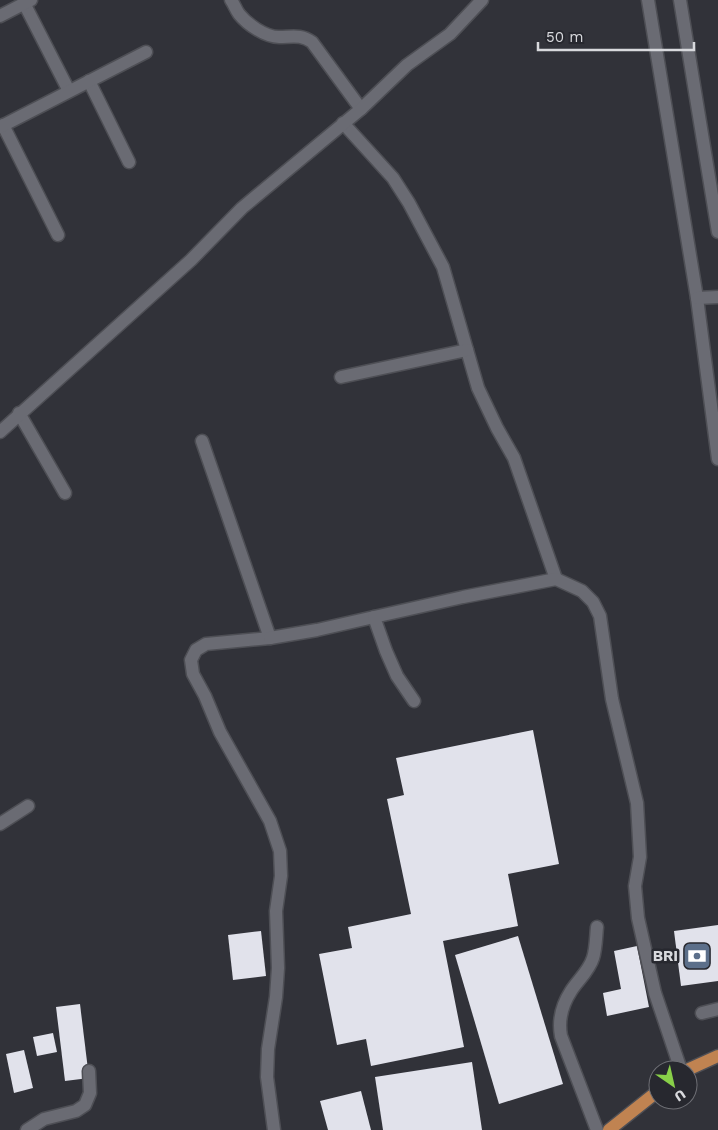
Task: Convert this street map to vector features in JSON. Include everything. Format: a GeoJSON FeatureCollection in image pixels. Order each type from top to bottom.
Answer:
{"type":"FeatureCollection","features":[{"type":"Feature","properties":{"kind":"main road"},"geometry":{"type":"LineString","coordinates":[[698,1065],[718,1056]]}},
{"type":"Feature","properties":{"kind":"main road"},"geometry":{"type":"LineString","coordinates":[[609,1130],[648,1099]]}},
{"type":"Feature","properties":{"kind":"street"},"geometry":{"type":"LineString","coordinates":[[232,0],[239,14],[258,30],[276,37],[296,36],[306,38],[312,42],[361,110]]}},
{"type":"Feature","properties":{"kind":"street"},"geometry":{"type":"LineString","coordinates":[[0,432],[190,260],[242,208],[361,110],[407,65],[450,34],[482,0]]}},
{"type":"Feature","properties":{"kind":"street"},"geometry":{"type":"LineString","coordinates":[[648,0],[697,298],[718,459]]}},
{"type":"Feature","properties":{"kind":"street"},"geometry":{"type":"LineString","coordinates":[[680,0],[718,232]]}},
{"type":"Feature","properties":{"kind":"street"},"geometry":{"type":"LineString","coordinates":[[0,16],[28,2],[69,91]]}},
{"type":"Feature","properties":{"kind":"street"},"geometry":{"type":"LineString","coordinates":[[58,235],[2,126],[146,52]]}},
{"type":"Feature","properties":{"kind":"street"},"geometry":{"type":"LineString","coordinates":[[89,81],[129,162]]}},
{"type":"Feature","properties":{"kind":"street"},"geometry":{"type":"LineString","coordinates":[[343,123],[393,178],[409,203],[443,267],[478,388],[514,458],[556,579]]}},
{"type":"Feature","properties":{"kind":"street"},"geometry":{"type":"LineString","coordinates":[[697,298],[718,297]]}},
{"type":"Feature","properties":{"kind":"street"},"geometry":{"type":"LineString","coordinates":[[341,377],[467,350]]}},
{"type":"Feature","properties":{"kind":"street"},"geometry":{"type":"LineString","coordinates":[[19,414],[66,493]]}},
{"type":"Feature","properties":{"kind":"street"},"geometry":{"type":"LineString","coordinates":[[202,441],[270,638]]}},
{"type":"Feature","properties":{"kind":"street"},"geometry":{"type":"LineString","coordinates":[[274,1130],[267,1077],[268,1049],[275,1005],[278,968],[276,911],[280,876],[280,851],[270,821],[220,732],[205,696],[193,674],[191,660],[196,650],[206,644],[270,638],[317,630],[462,597],[556,579],[582,591],[592,602],[600,616],[612,699],[637,804],[640,857],[635,886],[638,918],[655,993],[678,1060]]}},
{"type":"Feature","properties":{"kind":"street"},"geometry":{"type":"LineString","coordinates":[[374,618],[397,676],[414,701]]}},
{"type":"Feature","properties":{"kind":"street"},"geometry":{"type":"LineString","coordinates":[[0,824],[28,806]]}},
{"type":"Feature","properties":{"kind":"street"},"geometry":{"type":"LineString","coordinates":[[597,927],[593,959],[583,977],[571,991],[563,1008],[559,1023],[561,1036],[597,1130]]}},
{"type":"Feature","properties":{"kind":"street"},"geometry":{"type":"LineString","coordinates":[[702,1013],[718,1009]]}},
{"type":"Feature","properties":{"kind":"street"},"geometry":{"type":"LineString","coordinates":[[27,1130],[44,1119],[76,1111],[85,1105],[90,1093],[89,1071]]}},
{"type":"Feature","properties":{"kind":"building"},"geometry":{"type":"Polygon","coordinates":[[[533,730],[559,864],[508,874],[518,926],[443,941],[464,1047],[371,1066],[366,1039],[337,1045],[319,954],[352,948],[348,927],[411,914],[387,799],[404,795],[396,758],[533,730]]]}},
{"type":"Feature","properties":{"kind":"building","name":"BRI"},"geometry":{"type":"Polygon","coordinates":[[[718,925],[718,981],[681,986],[674,931],[718,925]]]}},
{"type":"Feature","properties":{"kind":"building"},"geometry":{"type":"Polygon","coordinates":[[[261,931],[266,976],[233,980],[228,935],[261,931]]]}},
{"type":"Feature","properties":{"kind":"building"},"geometry":{"type":"Polygon","coordinates":[[[518,936],[563,1084],[499,1104],[455,955],[518,936]]]}},
{"type":"Feature","properties":{"kind":"building"},"geometry":{"type":"Polygon","coordinates":[[[637,946],[649,1007],[607,1016],[603,993],[621,989],[614,951],[637,946]]]}},
{"type":"Feature","properties":{"kind":"building"},"geometry":{"type":"Polygon","coordinates":[[[80,1004],[89,1078],[65,1081],[56,1007],[80,1004]]]}},
{"type":"Feature","properties":{"kind":"building"},"geometry":{"type":"Polygon","coordinates":[[[53,1033],[57,1052],[37,1056],[33,1037],[53,1033]]]}},
{"type":"Feature","properties":{"kind":"building"},"geometry":{"type":"Polygon","coordinates":[[[24,1050],[33,1088],[14,1093],[6,1054],[24,1050]]]}},
{"type":"Feature","properties":{"kind":"building"},"geometry":{"type":"Polygon","coordinates":[[[472,1062],[482,1130],[383,1130],[375,1077],[472,1062]]]}},
{"type":"Feature","properties":{"kind":"building"},"geometry":{"type":"Polygon","coordinates":[[[361,1091],[371,1130],[328,1130],[320,1101],[361,1091]]]}},
{"type":"Feature","properties":{"kind":"place","name":"BRI"},"geometry":{"type":"Point","coordinates":[697,956]}}]}
